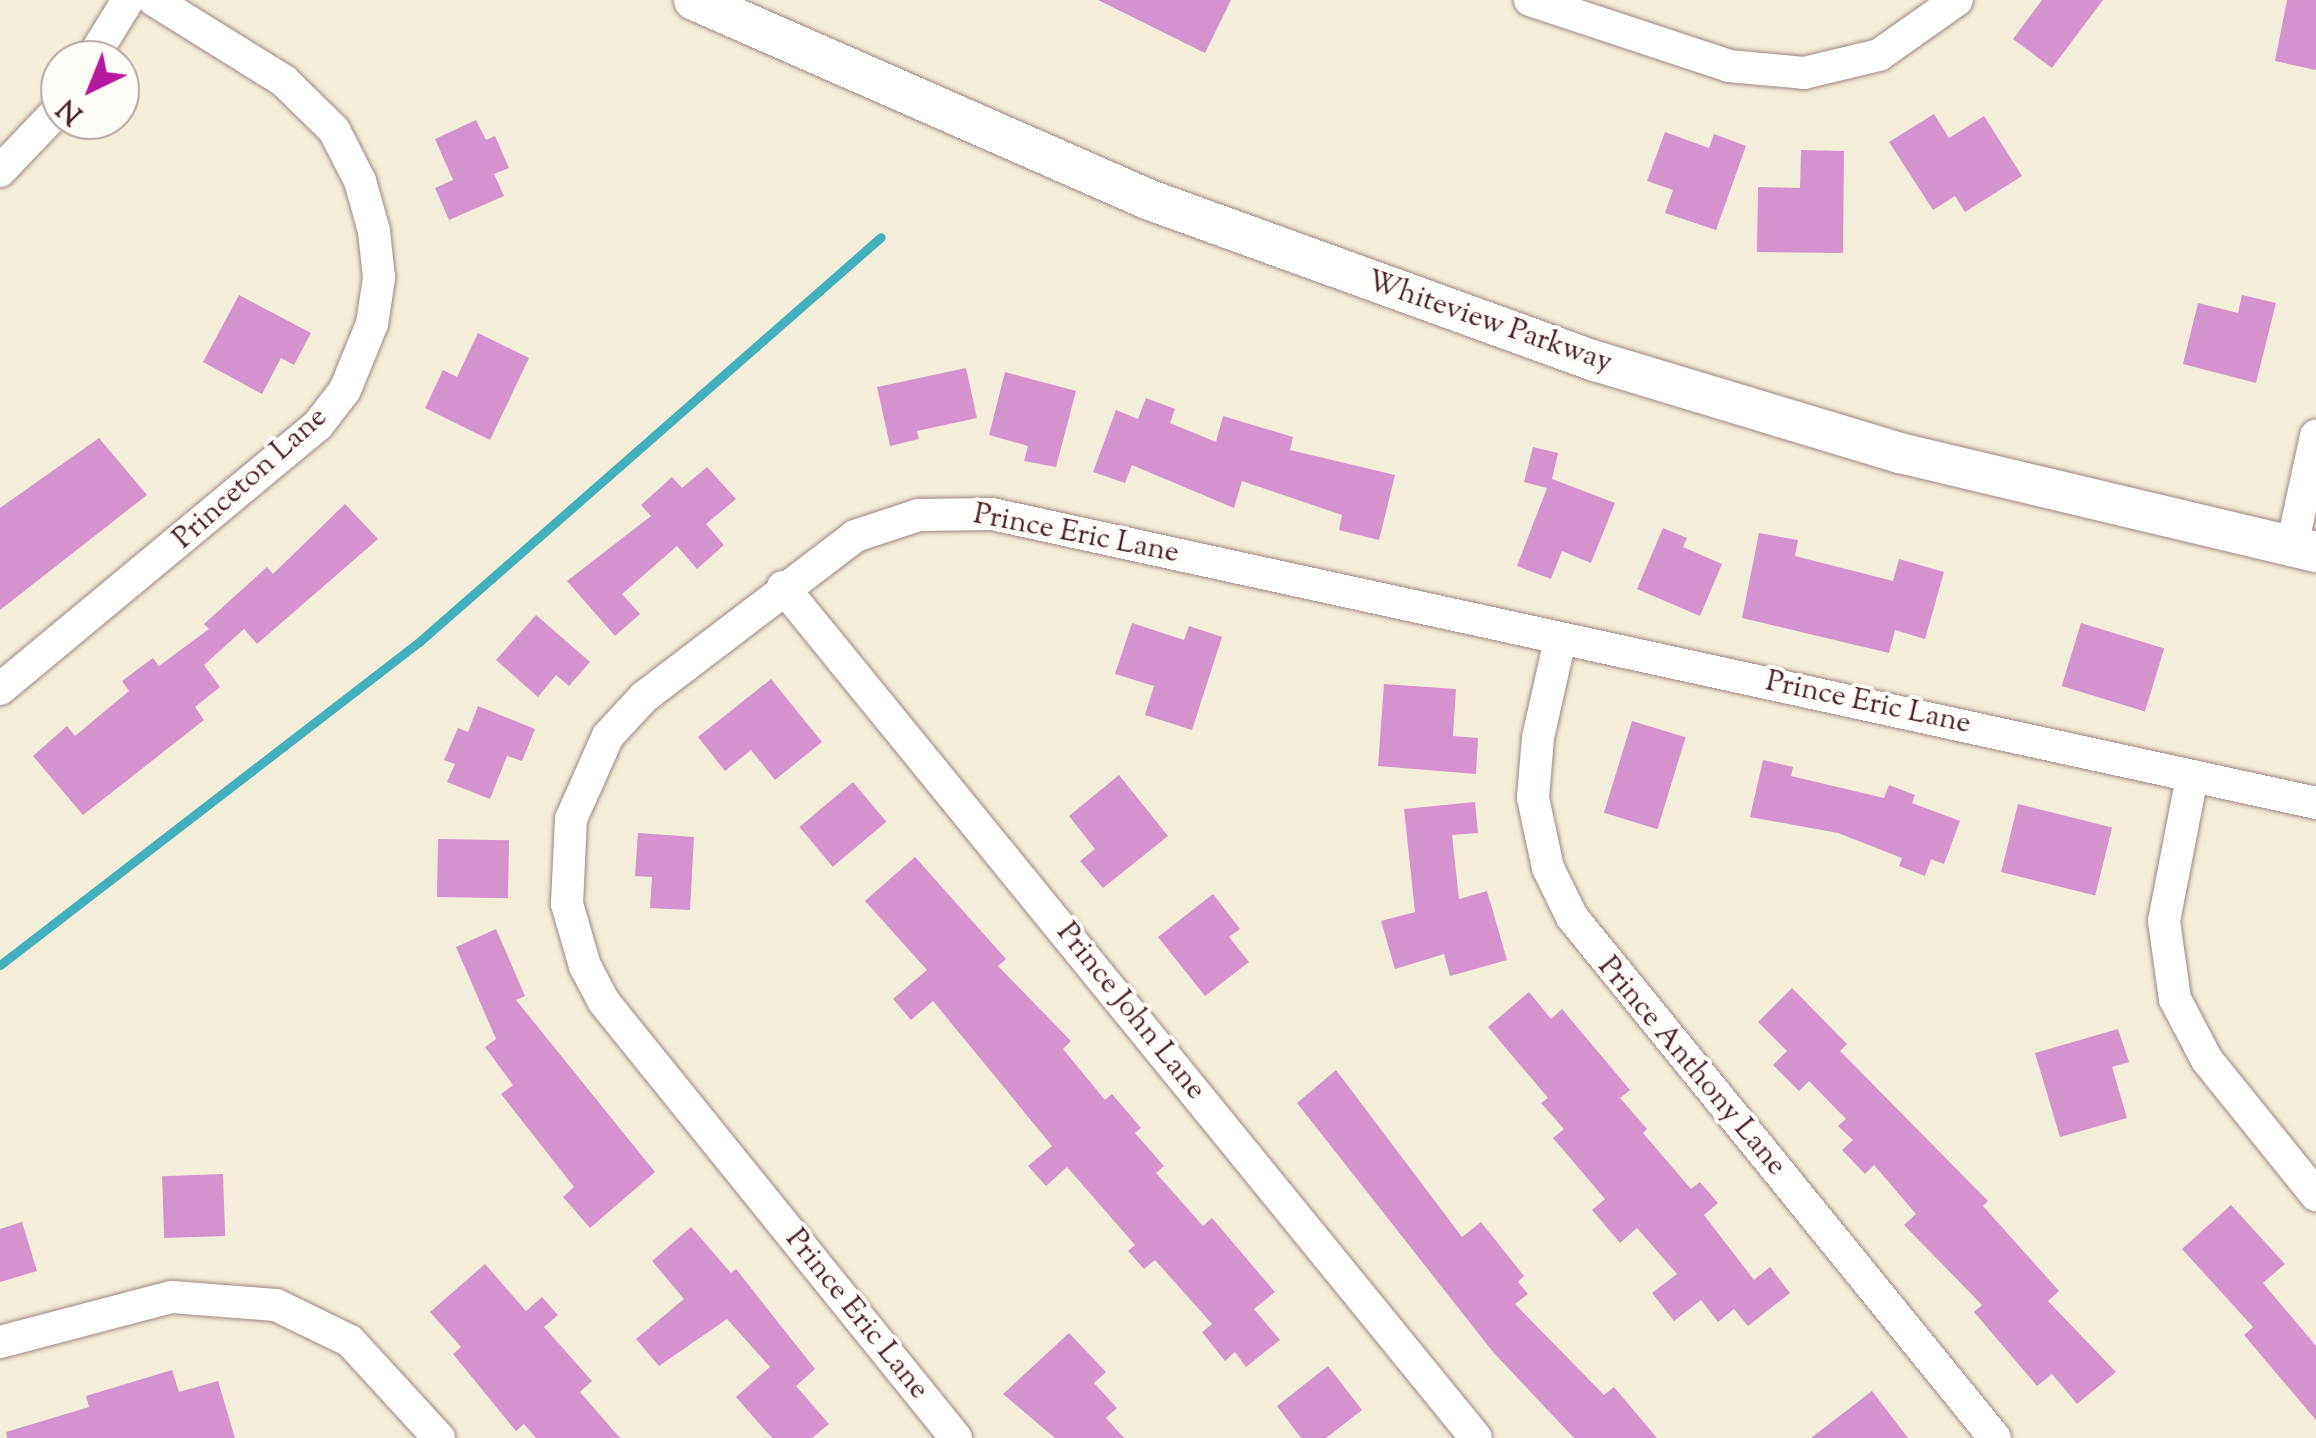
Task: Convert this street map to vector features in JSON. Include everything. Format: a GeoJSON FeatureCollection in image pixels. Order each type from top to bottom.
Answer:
{"type":"FeatureCollection","features":[{"type":"Feature","properties":{"kind":"street"},"geometry":{"type":"LineString","coordinates":[[103,40],[128,0]]}},
{"type":"Feature","properties":{"kind":"street","name":"Princeton Lane"},"geometry":{"type":"LineString","coordinates":[[0,688],[318,425],[357,368],[374,314],[374,231],[360,181],[334,130],[284,81],[154,0]]}},
{"type":"Feature","properties":{"kind":"street","name":"Whiteview Parkway"},"geometry":{"type":"LineString","coordinates":[[694,0],[1148,199],[1595,361],[1900,453],[2304,549]]}},
{"type":"Feature","properties":{"kind":"street"},"geometry":{"type":"LineString","coordinates":[[1530,0],[1729,66],[1804,74],[1879,55],[1957,0]]}},
{"type":"Feature","properties":{"kind":"street"},"geometry":{"type":"LineString","coordinates":[[0,171],[40,129]]}},
{"type":"Feature","properties":{"kind":"street"},"geometry":{"type":"LineString","coordinates":[[2304,549],[2316,436]]}},
{"type":"Feature","properties":{"kind":"street","name":"Prince Eric Lane"},"geometry":{"type":"LineString","coordinates":[[956,1438],[632,1040],[593,984],[572,928],[568,840],[596,756],[644,697],[840,543],[875,527],[919,515],[972,512],[2316,803]]}},
{"type":"Feature","properties":{"kind":"street","name":"Prince John Lane"},"geometry":{"type":"LineString","coordinates":[[783,586],[1476,1438]]}},
{"type":"Feature","properties":{"kind":"street","name":"Prince Anthony Lane"},"geometry":{"type":"LineString","coordinates":[[1560,640],[1533,782],[1540,841],[1559,894],[1597,954],[1994,1438]]}},
{"type":"Feature","properties":{"kind":"street"},"geometry":{"type":"LineString","coordinates":[[2192,777],[2164,921],[2175,999],[2207,1060],[2316,1195]]}},
{"type":"Feature","properties":{"kind":"street"},"geometry":{"type":"LineString","coordinates":[[0,1342],[172,1297],[276,1305],[350,1341],[439,1438]]}},
{"type":"Feature","properties":{"kind":"building"},"geometry":{"type":"Polygon","coordinates":[[[1098,0],[1231,0],[1205,53],[1098,0]]]}},
{"type":"Feature","properties":{"kind":"building"},"geometry":{"type":"Polygon","coordinates":[[[2042,0],[2103,0],[2052,68],[2013,39],[2042,0]]]}},
{"type":"Feature","properties":{"kind":"building"},"geometry":{"type":"Polygon","coordinates":[[[2287,0],[2316,0],[2316,70],[2275,61],[2287,0]]]}},
{"type":"Feature","properties":{"kind":"building"},"geometry":{"type":"Polygon","coordinates":[[[1934,114],[1949,138],[1984,116],[2022,176],[1965,212],[1955,196],[1933,210],[1889,142],[1934,114]]]}},
{"type":"Feature","properties":{"kind":"building"},"geometry":{"type":"Polygon","coordinates":[[[476,120],[486,140],[495,136],[509,168],[494,174],[504,196],[449,220],[435,188],[453,180],[435,139],[476,120]]]}},
{"type":"Feature","properties":{"kind":"building"},"geometry":{"type":"Polygon","coordinates":[[[1665,132],[1709,148],[1714,134],[1746,146],[1716,230],[1665,213],[1673,190],[1647,181],[1665,132]]]}},
{"type":"Feature","properties":{"kind":"building"},"geometry":{"type":"Polygon","coordinates":[[[1801,150],[1844,151],[1843,253],[1757,252],[1758,187],[1800,188],[1801,150]]]}},
{"type":"Feature","properties":{"kind":"building"},"geometry":{"type":"Polygon","coordinates":[[[239,295],[311,333],[294,365],[281,358],[262,394],[203,362],[239,295]]]}},
{"type":"Feature","properties":{"kind":"building"},"geometry":{"type":"Polygon","coordinates":[[[2242,295],[2276,303],[2256,383],[2183,364],[2198,303],[2238,313],[2242,295]]]}},
{"type":"Feature","properties":{"kind":"building"},"geometry":{"type":"Polygon","coordinates":[[[478,333],[529,358],[490,440],[425,408],[443,370],[457,377],[478,333]]]}},
{"type":"Feature","properties":{"kind":"building"},"geometry":{"type":"Polygon","coordinates":[[[966,368],[977,418],[917,431],[919,439],[890,446],[877,387],[966,368]]]}},
{"type":"Feature","properties":{"kind":"building"},"geometry":{"type":"Polygon","coordinates":[[[1005,372],[1076,391],[1056,467],[1024,461],[1028,446],[989,435],[1005,372]]]}},
{"type":"Feature","properties":{"kind":"building"},"geometry":{"type":"Polygon","coordinates":[[[1146,398],[1175,409],[1170,423],[1216,442],[1223,416],[1293,437],[1290,450],[1395,475],[1379,540],[1339,530],[1342,515],[1242,481],[1234,508],[1132,465],[1125,483],[1093,472],[1116,410],[1138,419],[1146,398]]]}},
{"type":"Feature","properties":{"kind":"building"},"geometry":{"type":"Polygon","coordinates":[[[99,438],[147,495],[0,610],[0,508],[99,438]]]}},
{"type":"Feature","properties":{"kind":"building"},"geometry":{"type":"Polygon","coordinates":[[[1533,447],[1558,453],[1552,479],[1615,503],[1591,563],[1562,551],[1551,579],[1517,566],[1547,488],[1524,482],[1533,447]]]}},
{"type":"Feature","properties":{"kind":"building"},"geometry":{"type":"Polygon","coordinates":[[[707,467],[736,499],[706,524],[724,545],[697,569],[677,546],[622,594],[640,614],[615,636],[567,581],[651,516],[641,505],[672,477],[682,488],[707,467]]]}},
{"type":"Feature","properties":{"kind":"building"},"geometry":{"type":"Polygon","coordinates":[[[345,504],[378,539],[257,644],[244,629],[204,665],[220,687],[195,707],[204,720],[83,815],[33,756],[67,726],[75,736],[129,691],[122,681],[153,658],[159,666],[209,629],[204,624],[267,567],[273,574],[345,504]]]}},
{"type":"Feature","properties":{"kind":"building"},"geometry":{"type":"Polygon","coordinates":[[[1663,528],[1687,538],[1683,547],[1722,564],[1700,616],[1637,589],[1663,528]]]}},
{"type":"Feature","properties":{"kind":"building"},"geometry":{"type":"Polygon","coordinates":[[[1759,533],[1798,540],[1795,556],[1893,581],[1899,559],[1944,572],[1925,639],[1895,630],[1889,653],[1742,618],[1759,533]]]}},
{"type":"Feature","properties":{"kind":"building"},"geometry":{"type":"Polygon","coordinates":[[[536,615],[590,662],[569,686],[556,675],[538,697],[496,660],[536,615]]]}},
{"type":"Feature","properties":{"kind":"building"},"geometry":{"type":"Polygon","coordinates":[[[1132,623],[1184,640],[1189,626],[1222,637],[1192,730],[1145,715],[1154,686],[1115,674],[1132,623]]]}},
{"type":"Feature","properties":{"kind":"building"},"geometry":{"type":"Polygon","coordinates":[[[2081,623],[2164,648],[2145,712],[2062,686],[2081,623]]]}},
{"type":"Feature","properties":{"kind":"building"},"geometry":{"type":"Polygon","coordinates":[[[771,679],[822,742],[775,780],[751,750],[725,771],[698,737],[771,679]]]}},
{"type":"Feature","properties":{"kind":"building"},"geometry":{"type":"Polygon","coordinates":[[[1384,684],[1456,689],[1453,736],[1478,738],[1476,774],[1378,766],[1384,684]]]}},
{"type":"Feature","properties":{"kind":"building"},"geometry":{"type":"Polygon","coordinates":[[[478,706],[535,729],[522,761],[507,756],[490,799],[447,782],[455,764],[444,760],[458,728],[468,732],[478,706]]]}},
{"type":"Feature","properties":{"kind":"building"},"geometry":{"type":"Polygon","coordinates":[[[1632,721],[1686,737],[1657,829],[1604,813],[1632,721]]]}},
{"type":"Feature","properties":{"kind":"building"},"geometry":{"type":"Polygon","coordinates":[[[1763,760],[1793,767],[1791,776],[1884,798],[1889,785],[1915,795],[1912,803],[1960,821],[1944,864],[1931,859],[1925,876],[1899,866],[1902,858],[1838,833],[1750,817],[1763,760]]]}},
{"type":"Feature","properties":{"kind":"building"},"geometry":{"type":"Polygon","coordinates":[[[1119,775],[1168,836],[1103,888],[1080,861],[1095,849],[1069,816],[1119,775]]]}},
{"type":"Feature","properties":{"kind":"building"},"geometry":{"type":"Polygon","coordinates":[[[853,782],[886,822],[833,867],[799,827],[853,782]]]}},
{"type":"Feature","properties":{"kind":"building"},"geometry":{"type":"Polygon","coordinates":[[[1475,802],[1478,833],[1452,835],[1459,899],[1487,891],[1507,960],[1450,976],[1444,954],[1395,969],[1381,921],[1415,912],[1404,809],[1475,802]]]}},
{"type":"Feature","properties":{"kind":"building"},"geometry":{"type":"Polygon","coordinates":[[[2018,804],[2112,827],[2095,895],[2001,872],[2018,804]]]}},
{"type":"Feature","properties":{"kind":"building"},"geometry":{"type":"Polygon","coordinates":[[[638,833],[694,837],[690,910],[650,908],[652,877],[635,876],[638,833]]]}},
{"type":"Feature","properties":{"kind":"building"},"geometry":{"type":"Polygon","coordinates":[[[438,839],[509,840],[508,898],[437,897],[438,839]]]}},
{"type":"Feature","properties":{"kind":"building"},"geometry":{"type":"Polygon","coordinates":[[[915,857],[1006,959],[998,966],[1071,1041],[1063,1049],[1105,1100],[1112,1094],[1141,1128],[1135,1133],[1164,1166],[1156,1173],[1203,1226],[1212,1218],[1275,1292],[1254,1309],[1280,1340],[1246,1367],[1235,1352],[1225,1361],[1202,1332],[1212,1324],[1155,1260],[1144,1269],[1128,1251],[1135,1245],[1067,1167],[1046,1186],[1028,1166],[1052,1146],[933,1001],[911,1020],[893,999],[927,970],[865,901],[915,857]]]}},
{"type":"Feature","properties":{"kind":"building"},"geometry":{"type":"Polygon","coordinates":[[[1213,894],[1240,929],[1229,937],[1249,962],[1205,996],[1158,937],[1213,894]]]}},
{"type":"Feature","properties":{"kind":"building"},"geometry":{"type":"Polygon","coordinates":[[[496,929],[525,996],[516,1000],[655,1172],[590,1228],[563,1197],[574,1187],[501,1094],[513,1085],[485,1047],[496,1039],[456,947],[496,929]]]}},
{"type":"Feature","properties":{"kind":"building"},"geometry":{"type":"Polygon","coordinates":[[[1792,988],[1847,1044],[1840,1051],[1988,1201],[1983,1206],[2059,1291],[2048,1301],[2116,1372],[2077,1404],[2052,1374],[2037,1386],[1974,1312],[1982,1305],[1904,1225],[1916,1214],[1874,1165],[1865,1174],[1842,1150],[1853,1140],[1838,1126],[1846,1119],[1809,1081],[1799,1091],[1773,1065],[1787,1051],[1758,1022],[1792,988]]]}},
{"type":"Feature","properties":{"kind":"building"},"geometry":{"type":"Polygon","coordinates":[[[1529,992],[1551,1019],[1562,1009],[1630,1090],[1620,1098],[1647,1129],[1643,1133],[1691,1189],[1700,1182],[1718,1203],[1704,1215],[1754,1280],[1770,1267],[1790,1293],[1748,1326],[1734,1309],[1718,1322],[1701,1300],[1674,1321],[1652,1293],[1677,1274],[1637,1228],[1620,1243],[1592,1210],[1605,1199],[1553,1138],[1564,1129],[1541,1103],[1548,1098],[1488,1027],[1529,992]]]}},
{"type":"Feature","properties":{"kind":"building"},"geometry":{"type":"Polygon","coordinates":[[[2118,1029],[2129,1062],[2112,1067],[2127,1118],[2060,1137],[2035,1053],[2118,1029]]]}},
{"type":"Feature","properties":{"kind":"building"},"geometry":{"type":"Polygon","coordinates":[[[1336,1070],[1462,1237],[1481,1222],[1524,1276],[1518,1282],[1528,1294],[1515,1304],[1604,1395],[1614,1387],[1657,1438],[1574,1438],[1493,1352],[1297,1103],[1336,1070]]]}},
{"type":"Feature","properties":{"kind":"building"},"geometry":{"type":"Polygon","coordinates":[[[223,1174],[225,1236],[164,1238],[162,1176],[223,1174]]]}},
{"type":"Feature","properties":{"kind":"building"},"geometry":{"type":"Polygon","coordinates":[[[2231,1205],[2285,1264],[2263,1283],[2316,1346],[2316,1420],[2244,1335],[2253,1327],[2182,1249],[2231,1205]]]}},
{"type":"Feature","properties":{"kind":"building"},"geometry":{"type":"Polygon","coordinates":[[[22,1222],[37,1271],[0,1282],[0,1229],[22,1222]]]}},
{"type":"Feature","properties":{"kind":"building"},"geometry":{"type":"Polygon","coordinates":[[[691,1227],[731,1273],[736,1269],[815,1369],[796,1386],[829,1424],[812,1438],[772,1438],[736,1397],[770,1367],[727,1319],[659,1366],[636,1339],[684,1299],[652,1261],[691,1227]]]}},
{"type":"Feature","properties":{"kind":"building"},"geometry":{"type":"Polygon","coordinates":[[[485,1264],[526,1311],[542,1297],[558,1315],[544,1327],[592,1381],[580,1392],[620,1438],[536,1438],[524,1424],[516,1431],[453,1354],[461,1347],[430,1312],[485,1264]]]}},
{"type":"Feature","properties":{"kind":"building"},"geometry":{"type":"Polygon","coordinates":[[[1069,1333],[1106,1372],[1094,1383],[1117,1408],[1106,1418],[1124,1438],[1055,1438],[1003,1394],[1069,1333]]]}},
{"type":"Feature","properties":{"kind":"building"},"geometry":{"type":"Polygon","coordinates":[[[1328,1366],[1362,1410],[1326,1438],[1301,1438],[1277,1406],[1328,1366]]]}},
{"type":"Feature","properties":{"kind":"building"},"geometry":{"type":"Polygon","coordinates":[[[172,1370],[179,1392],[218,1381],[235,1438],[7,1438],[6,1432],[89,1407],[86,1396],[172,1370]]]}},
{"type":"Feature","properties":{"kind":"building"},"geometry":{"type":"Polygon","coordinates":[[[1872,1391],[1908,1438],[1811,1438],[1872,1391]]]}},
{"type":"Feature","properties":{"kind":"waterway"},"geometry":{"type":"LineString","coordinates":[[0,965],[419,642],[881,237]]}}]}
